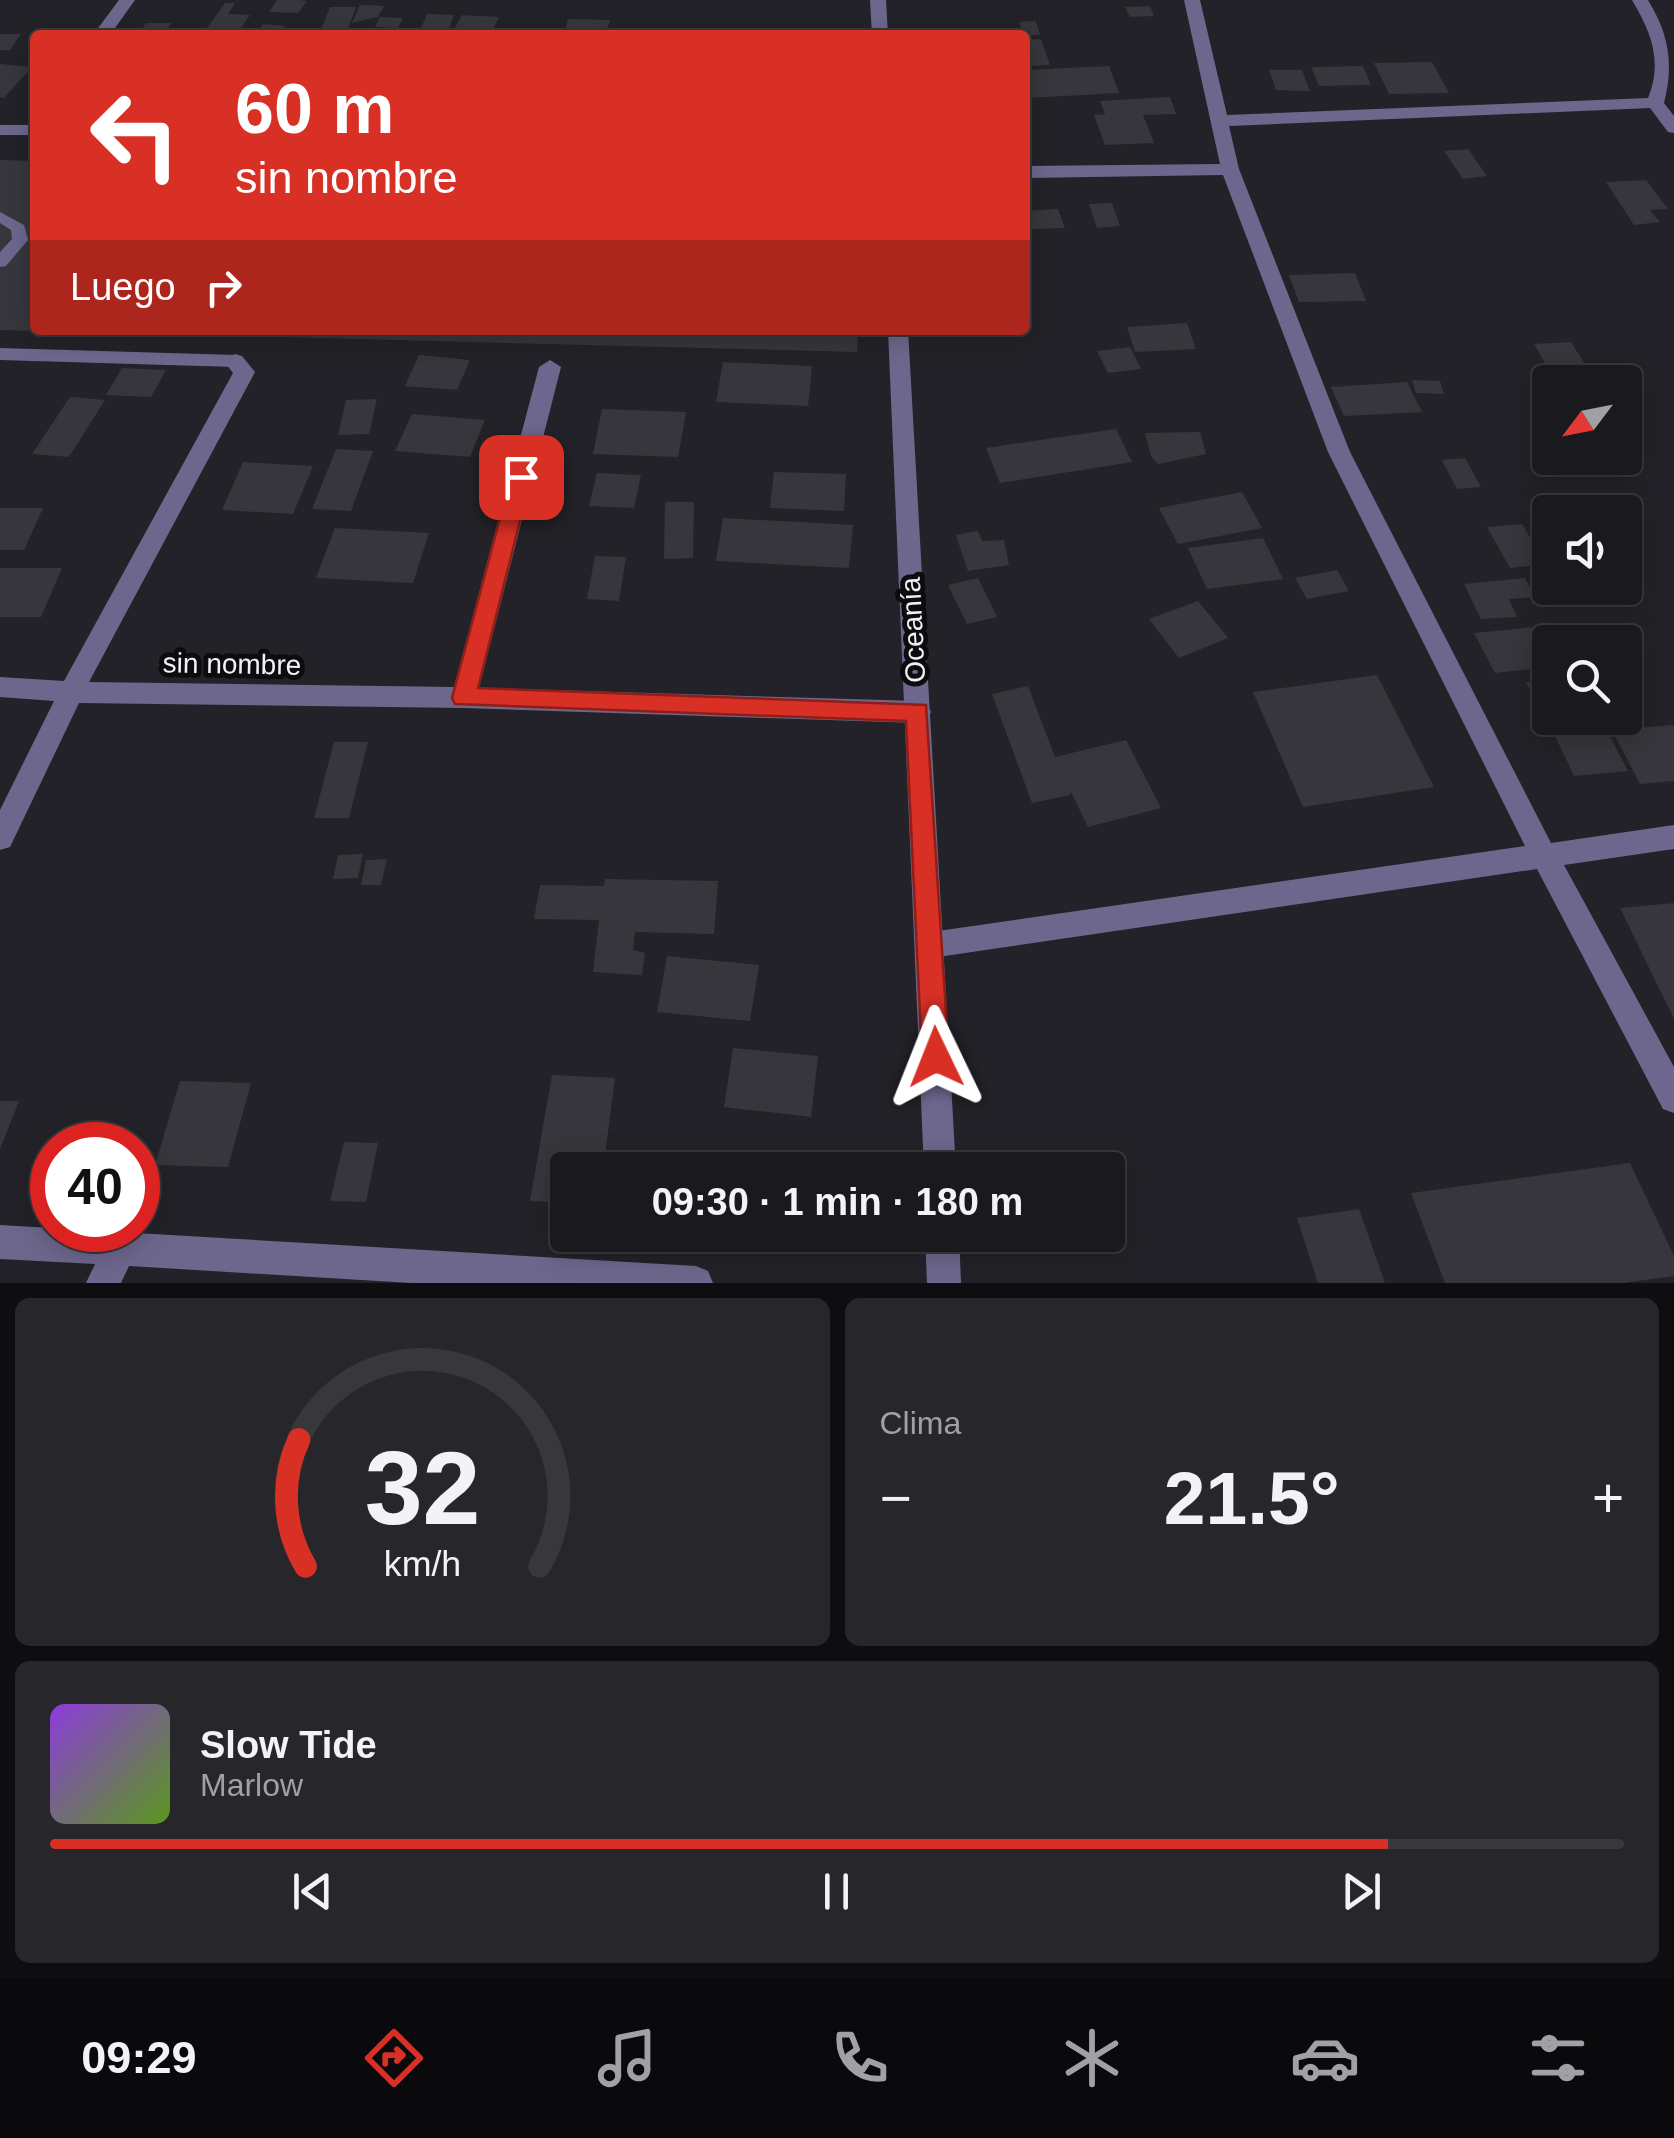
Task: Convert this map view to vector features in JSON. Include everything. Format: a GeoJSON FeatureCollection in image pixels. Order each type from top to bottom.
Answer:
{"type":"FeatureCollection","features":[{"type":"Feature","properties":{"kind":"street"},"geometry":{"type":"LineString","coordinates":[[105,30],[126,0]]}},
{"type":"Feature","properties":{"kind":"street"},"geometry":{"type":"LineString","coordinates":[[878,0],[880,30]]}},
{"type":"Feature","properties":{"kind":"street"},"geometry":{"type":"LineString","coordinates":[[1192,0],[1230,169],[1340,452],[1544,856],[1674,1098]]}},
{"type":"Feature","properties":{"kind":"street"},"geometry":{"type":"LineString","coordinates":[[1640,0],[1664,38],[1669,75],[1655,103]]}},
{"type":"Feature","properties":{"kind":"street"},"geometry":{"type":"LineString","coordinates":[[1222,121],[1655,103]]}},
{"type":"Feature","properties":{"kind":"street"},"geometry":{"type":"LineString","coordinates":[[1655,103],[1674,128]]}},
{"type":"Feature","properties":{"kind":"street"},"geometry":{"type":"LineString","coordinates":[[0,130],[30,128]]}},
{"type":"Feature","properties":{"kind":"street"},"geometry":{"type":"LineString","coordinates":[[1030,172],[1230,169]]}},
{"type":"Feature","properties":{"kind":"street","name":"Oceanía"},"geometry":{"type":"LineString","coordinates":[[898,335],[939,1152]]}},
{"type":"Feature","properties":{"kind":"street"},"geometry":{"type":"LineString","coordinates":[[0,838],[71,692],[244,372],[235,361]]}},
{"type":"Feature","properties":{"kind":"street"},"geometry":{"type":"LineString","coordinates":[[464,698],[550,367]]}},
{"type":"Feature","properties":{"kind":"street","name":"sin nombre"},"geometry":{"type":"LineString","coordinates":[[0,686],[71,692],[464,698],[918,712]]}},
{"type":"Feature","properties":{"kind":"street"},"geometry":{"type":"LineString","coordinates":[[931,944],[1674,837]]}},
{"type":"Feature","properties":{"kind":"street"},"geometry":{"type":"LineString","coordinates":[[0,1242],[30,1244]]}},
{"type":"Feature","properties":{"kind":"street"},"geometry":{"type":"LineString","coordinates":[[103,1283],[119,1252]]}},
{"type":"Feature","properties":{"kind":"street"},"geometry":{"type":"LineString","coordinates":[[155,1252],[696,1283]]}},
{"type":"Feature","properties":{"kind":"street"},"geometry":{"type":"LineString","coordinates":[[943,1252],[944,1283]]}},
{"type":"Feature","properties":{"kind":"lane"},"geometry":{"type":"LineString","coordinates":[[0,217],[27,226],[0,262]]}},
{"type":"Feature","properties":{"kind":"lane"},"geometry":{"type":"LineString","coordinates":[[0,354],[235,361]]}},
{"type":"Feature","properties":{"kind":"building"},"geometry":{"type":"Polygon","coordinates":[[[277,0],[307,1],[298,13],[269,12],[277,0]]]}},
{"type":"Feature","properties":{"kind":"building"},"geometry":{"type":"Polygon","coordinates":[[[225,3],[235,3],[228,14],[250,15],[240,30],[205,30],[225,3]]]}},
{"type":"Feature","properties":{"kind":"building"},"geometry":{"type":"Polygon","coordinates":[[[360,5],[384,6],[378,17],[352,23],[360,5]]]}},
{"type":"Feature","properties":{"kind":"building"},"geometry":{"type":"Polygon","coordinates":[[[1150,6],[1154,16],[1130,17],[1125,7],[1150,6]]]}},
{"type":"Feature","properties":{"kind":"building"},"geometry":{"type":"Polygon","coordinates":[[[330,7],[356,7],[348,29],[321,29],[330,7]]]}},
{"type":"Feature","properties":{"kind":"building"},"geometry":{"type":"Polygon","coordinates":[[[427,14],[454,15],[448,30],[420,30],[427,14]]]}},
{"type":"Feature","properties":{"kind":"building"},"geometry":{"type":"Polygon","coordinates":[[[462,15],[499,17],[492,30],[454,30],[462,15]]]}},
{"type":"Feature","properties":{"kind":"building"},"geometry":{"type":"Polygon","coordinates":[[[380,17],[403,18],[398,28],[375,27],[380,17]]]}},
{"type":"Feature","properties":{"kind":"building"},"geometry":{"type":"Polygon","coordinates":[[[568,19],[610,20],[607,30],[565,30],[568,19]]]}},
{"type":"Feature","properties":{"kind":"building"},"geometry":{"type":"Polygon","coordinates":[[[1036,21],[1040,35],[1030,35],[1030,30],[1022,30],[1019,22],[1036,21]]]}},
{"type":"Feature","properties":{"kind":"building"},"geometry":{"type":"Polygon","coordinates":[[[146,23],[171,23],[167,30],[141,30],[146,23]]]}},
{"type":"Feature","properties":{"kind":"building"},"geometry":{"type":"Polygon","coordinates":[[[263,24],[285,26],[282,30],[259,30],[263,24]]]}},
{"type":"Feature","properties":{"kind":"building"},"geometry":{"type":"Polygon","coordinates":[[[0,34],[21,34],[10,50],[0,50],[0,34]]]}},
{"type":"Feature","properties":{"kind":"building"},"geometry":{"type":"Polygon","coordinates":[[[1041,39],[1050,65],[1030,66],[1030,40],[1041,39]]]}},
{"type":"Feature","properties":{"kind":"building"},"geometry":{"type":"Polygon","coordinates":[[[1432,62],[1449,93],[1389,94],[1374,63],[1432,62]]]}},
{"type":"Feature","properties":{"kind":"building"},"geometry":{"type":"Polygon","coordinates":[[[0,64],[30,67],[4,98],[0,97],[0,64]]]}},
{"type":"Feature","properties":{"kind":"building"},"geometry":{"type":"Polygon","coordinates":[[[1109,66],[1119,93],[1030,98],[1030,70],[1109,66]]]}},
{"type":"Feature","properties":{"kind":"building"},"geometry":{"type":"Polygon","coordinates":[[[1363,66],[1371,85],[1319,86],[1311,67],[1363,66]]]}},
{"type":"Feature","properties":{"kind":"building"},"geometry":{"type":"Polygon","coordinates":[[[1269,70],[1302,70],[1310,91],[1276,90],[1269,70]]]}},
{"type":"Feature","properties":{"kind":"building"},"geometry":{"type":"Polygon","coordinates":[[[1170,97],[1176,114],[1143,115],[1154,143],[1105,145],[1094,115],[1105,114],[1100,101],[1170,97]]]}},
{"type":"Feature","properties":{"kind":"building"},"geometry":{"type":"Polygon","coordinates":[[[1468,149],[1487,176],[1463,179],[1444,151],[1468,149]]]}},
{"type":"Feature","properties":{"kind":"building"},"geometry":{"type":"Polygon","coordinates":[[[0,160],[30,161],[30,331],[0,330],[0,160]]]}},
{"type":"Feature","properties":{"kind":"building"},"geometry":{"type":"Polygon","coordinates":[[[1646,180],[1668,209],[1650,210],[1660,222],[1634,225],[1606,182],[1646,180]]]}},
{"type":"Feature","properties":{"kind":"building"},"geometry":{"type":"Polygon","coordinates":[[[1112,203],[1120,226],[1097,228],[1089,204],[1112,203]]]}},
{"type":"Feature","properties":{"kind":"building"},"geometry":{"type":"Polygon","coordinates":[[[1058,209],[1065,228],[1031,229],[1030,211],[1058,209]]]}},
{"type":"Feature","properties":{"kind":"building"},"geometry":{"type":"Polygon","coordinates":[[[1355,273],[1366,301],[1299,302],[1289,275],[1355,273]]]}},
{"type":"Feature","properties":{"kind":"building"},"geometry":{"type":"Polygon","coordinates":[[[1187,323],[1196,349],[1135,352],[1127,327],[1187,323]]]}},
{"type":"Feature","properties":{"kind":"building"},"geometry":{"type":"Polygon","coordinates":[[[207,335],[858,335],[857,352],[207,335]]]}},
{"type":"Feature","properties":{"kind":"building"},"geometry":{"type":"Polygon","coordinates":[[[1571,342],[1585,365],[1546,365],[1534,344],[1571,342]]]}},
{"type":"Feature","properties":{"kind":"building"},"geometry":{"type":"Polygon","coordinates":[[[1130,347],[1141,369],[1108,373],[1097,351],[1130,347]]]}},
{"type":"Feature","properties":{"kind":"building"},"geometry":{"type":"Polygon","coordinates":[[[419,355],[470,360],[457,390],[405,386],[419,355]]]}},
{"type":"Feature","properties":{"kind":"building"},"geometry":{"type":"Polygon","coordinates":[[[723,362],[812,366],[808,406],[716,402],[723,362]]]}},
{"type":"Feature","properties":{"kind":"building"},"geometry":{"type":"Polygon","coordinates":[[[122,368],[166,370],[151,397],[106,395],[122,368]]]}},
{"type":"Feature","properties":{"kind":"building"},"geometry":{"type":"Polygon","coordinates":[[[1412,380],[1440,381],[1444,394],[1416,393],[1412,380]]]}},
{"type":"Feature","properties":{"kind":"building"},"geometry":{"type":"Polygon","coordinates":[[[1407,382],[1422,412],[1344,416],[1331,387],[1407,382]]]}},
{"type":"Feature","properties":{"kind":"building"},"geometry":{"type":"Polygon","coordinates":[[[70,397],[105,400],[69,457],[32,454],[70,397]]]}},
{"type":"Feature","properties":{"kind":"building"},"geometry":{"type":"Polygon","coordinates":[[[377,399],[369,434],[338,435],[346,400],[377,399]]]}},
{"type":"Feature","properties":{"kind":"building"},"geometry":{"type":"Polygon","coordinates":[[[602,409],[686,412],[678,457],[593,454],[602,409]]]}},
{"type":"Feature","properties":{"kind":"building"},"geometry":{"type":"Polygon","coordinates":[[[412,414],[485,420],[470,457],[395,451],[412,414]]]}},
{"type":"Feature","properties":{"kind":"building"},"geometry":{"type":"Polygon","coordinates":[[[1116,429],[1132,462],[1000,483],[986,448],[1116,429]]]}},
{"type":"Feature","properties":{"kind":"building"},"geometry":{"type":"Polygon","coordinates":[[[1200,432],[1206,454],[1158,464],[1151,456],[1145,433],[1200,432]]]}},
{"type":"Feature","properties":{"kind":"building"},"geometry":{"type":"Polygon","coordinates":[[[336,449],[373,451],[351,511],[312,509],[336,449]]]}},
{"type":"Feature","properties":{"kind":"building"},"geometry":{"type":"Polygon","coordinates":[[[1465,458],[1481,487],[1457,489],[1442,460],[1465,458]]]}},
{"type":"Feature","properties":{"kind":"building"},"geometry":{"type":"Polygon","coordinates":[[[243,462],[313,466],[293,514],[222,510],[243,462]]]}},
{"type":"Feature","properties":{"kind":"building"},"geometry":{"type":"Polygon","coordinates":[[[774,472],[846,474],[844,511],[770,508],[774,472]]]}},
{"type":"Feature","properties":{"kind":"building"},"geometry":{"type":"Polygon","coordinates":[[[597,473],[641,475],[634,508],[589,506],[597,473]]]}},
{"type":"Feature","properties":{"kind":"building"},"geometry":{"type":"Polygon","coordinates":[[[1242,492],[1262,528],[1178,544],[1159,508],[1242,492]]]}},
{"type":"Feature","properties":{"kind":"building"},"geometry":{"type":"Polygon","coordinates":[[[665,502],[694,502],[693,558],[664,559],[665,502]]]}},
{"type":"Feature","properties":{"kind":"building"},"geometry":{"type":"Polygon","coordinates":[[[0,508],[43,508],[24,550],[0,550],[0,508]]]}},
{"type":"Feature","properties":{"kind":"building"},"geometry":{"type":"Polygon","coordinates":[[[723,518],[853,525],[849,568],[716,561],[723,518]]]}},
{"type":"Feature","properties":{"kind":"building"},"geometry":{"type":"Polygon","coordinates":[[[1522,524],[1532,541],[1532,566],[1510,568],[1487,527],[1522,524]]]}},
{"type":"Feature","properties":{"kind":"building"},"geometry":{"type":"Polygon","coordinates":[[[335,528],[429,533],[413,583],[316,578],[335,528]]]}},
{"type":"Feature","properties":{"kind":"building"},"geometry":{"type":"Polygon","coordinates":[[[978,531],[982,541],[1004,540],[1009,565],[968,571],[956,535],[978,531]]]}},
{"type":"Feature","properties":{"kind":"building"},"geometry":{"type":"Polygon","coordinates":[[[1263,538],[1283,579],[1207,589],[1188,548],[1263,538]]]}},
{"type":"Feature","properties":{"kind":"building"},"geometry":{"type":"Polygon","coordinates":[[[595,556],[626,557],[619,601],[587,599],[595,556]]]}},
{"type":"Feature","properties":{"kind":"building"},"geometry":{"type":"Polygon","coordinates":[[[0,568],[62,568],[41,617],[0,617],[0,568]]]}},
{"type":"Feature","properties":{"kind":"building"},"geometry":{"type":"Polygon","coordinates":[[[1337,570],[1349,591],[1307,599],[1295,578],[1337,570]]]}},
{"type":"Feature","properties":{"kind":"building"},"geometry":{"type":"Polygon","coordinates":[[[978,578],[997,617],[967,624],[948,585],[978,578]]]}},
{"type":"Feature","properties":{"kind":"building"},"geometry":{"type":"Polygon","coordinates":[[[1525,578],[1532,597],[1509,599],[1517,617],[1481,619],[1464,584],[1525,578]]]}},
{"type":"Feature","properties":{"kind":"building"},"geometry":{"type":"Polygon","coordinates":[[[1198,601],[1228,638],[1179,658],[1149,619],[1198,601]]]}},
{"type":"Feature","properties":{"kind":"building"},"geometry":{"type":"Polygon","coordinates":[[[1532,627],[1532,669],[1495,673],[1474,633],[1532,627]]]}},
{"type":"Feature","properties":{"kind":"building"},"geometry":{"type":"Polygon","coordinates":[[[1377,675],[1434,787],[1303,807],[1253,692],[1377,675]]]}},
{"type":"Feature","properties":{"kind":"building"},"geometry":{"type":"Polygon","coordinates":[[[1028,686],[1055,757],[1126,740],[1161,808],[1088,827],[1071,792],[1032,803],[992,694],[1028,686]]]}},
{"type":"Feature","properties":{"kind":"building"},"geometry":{"type":"Polygon","coordinates":[[[1674,725],[1674,781],[1640,784],[1615,735],[1642,735],[1642,728],[1674,725]]]}},
{"type":"Feature","properties":{"kind":"building"},"geometry":{"type":"Polygon","coordinates":[[[1554,735],[1609,735],[1628,771],[1574,776],[1554,735]]]}},
{"type":"Feature","properties":{"kind":"building"},"geometry":{"type":"Polygon","coordinates":[[[334,742],[368,742],[349,818],[314,818],[334,742]]]}},
{"type":"Feature","properties":{"kind":"building"},"geometry":{"type":"Polygon","coordinates":[[[363,854],[358,878],[333,879],[338,855],[363,854]]]}},
{"type":"Feature","properties":{"kind":"building"},"geometry":{"type":"Polygon","coordinates":[[[387,859],[381,885],[361,885],[366,860],[387,859]]]}},
{"type":"Feature","properties":{"kind":"building"},"geometry":{"type":"Polygon","coordinates":[[[605,879],[718,881],[714,934],[635,932],[633,950],[645,953],[642,975],[593,972],[599,920],[534,919],[540,885],[604,886],[605,879]]]}},
{"type":"Feature","properties":{"kind":"building"},"geometry":{"type":"Polygon","coordinates":[[[1674,903],[1674,1019],[1620,908],[1674,903]]]}},
{"type":"Feature","properties":{"kind":"building"},"geometry":{"type":"Polygon","coordinates":[[[667,956],[759,965],[750,1021],[657,1012],[667,956]]]}},
{"type":"Feature","properties":{"kind":"building"},"geometry":{"type":"Polygon","coordinates":[[[733,1048],[818,1056],[811,1117],[724,1107],[733,1048]]]}},
{"type":"Feature","properties":{"kind":"building"},"geometry":{"type":"Polygon","coordinates":[[[552,1075],[615,1078],[605,1152],[550,1152],[550,1202],[530,1201],[552,1075]]]}},
{"type":"Feature","properties":{"kind":"building"},"geometry":{"type":"Polygon","coordinates":[[[180,1081],[251,1083],[228,1167],[160,1165],[160,1148],[180,1081]]]}},
{"type":"Feature","properties":{"kind":"building"},"geometry":{"type":"Polygon","coordinates":[[[0,1101],[19,1101],[0,1149],[0,1101]]]}},
{"type":"Feature","properties":{"kind":"building"},"geometry":{"type":"Polygon","coordinates":[[[344,1142],[378,1143],[366,1202],[330,1201],[344,1142]]]}},
{"type":"Feature","properties":{"kind":"building"},"geometry":{"type":"Polygon","coordinates":[[[1630,1163],[1674,1256],[1674,1276],[1623,1283],[1445,1283],[1411,1193],[1630,1163]]]}},
{"type":"Feature","properties":{"kind":"building"},"geometry":{"type":"Polygon","coordinates":[[[1359,1209],[1385,1283],[1318,1283],[1297,1218],[1359,1209]]]}},
{"type":"Feature","properties":{"kind":"route"},"geometry":{"type":"LineString","coordinates":[[521,477],[464,698],[918,712],[936,1057]]}}]}
